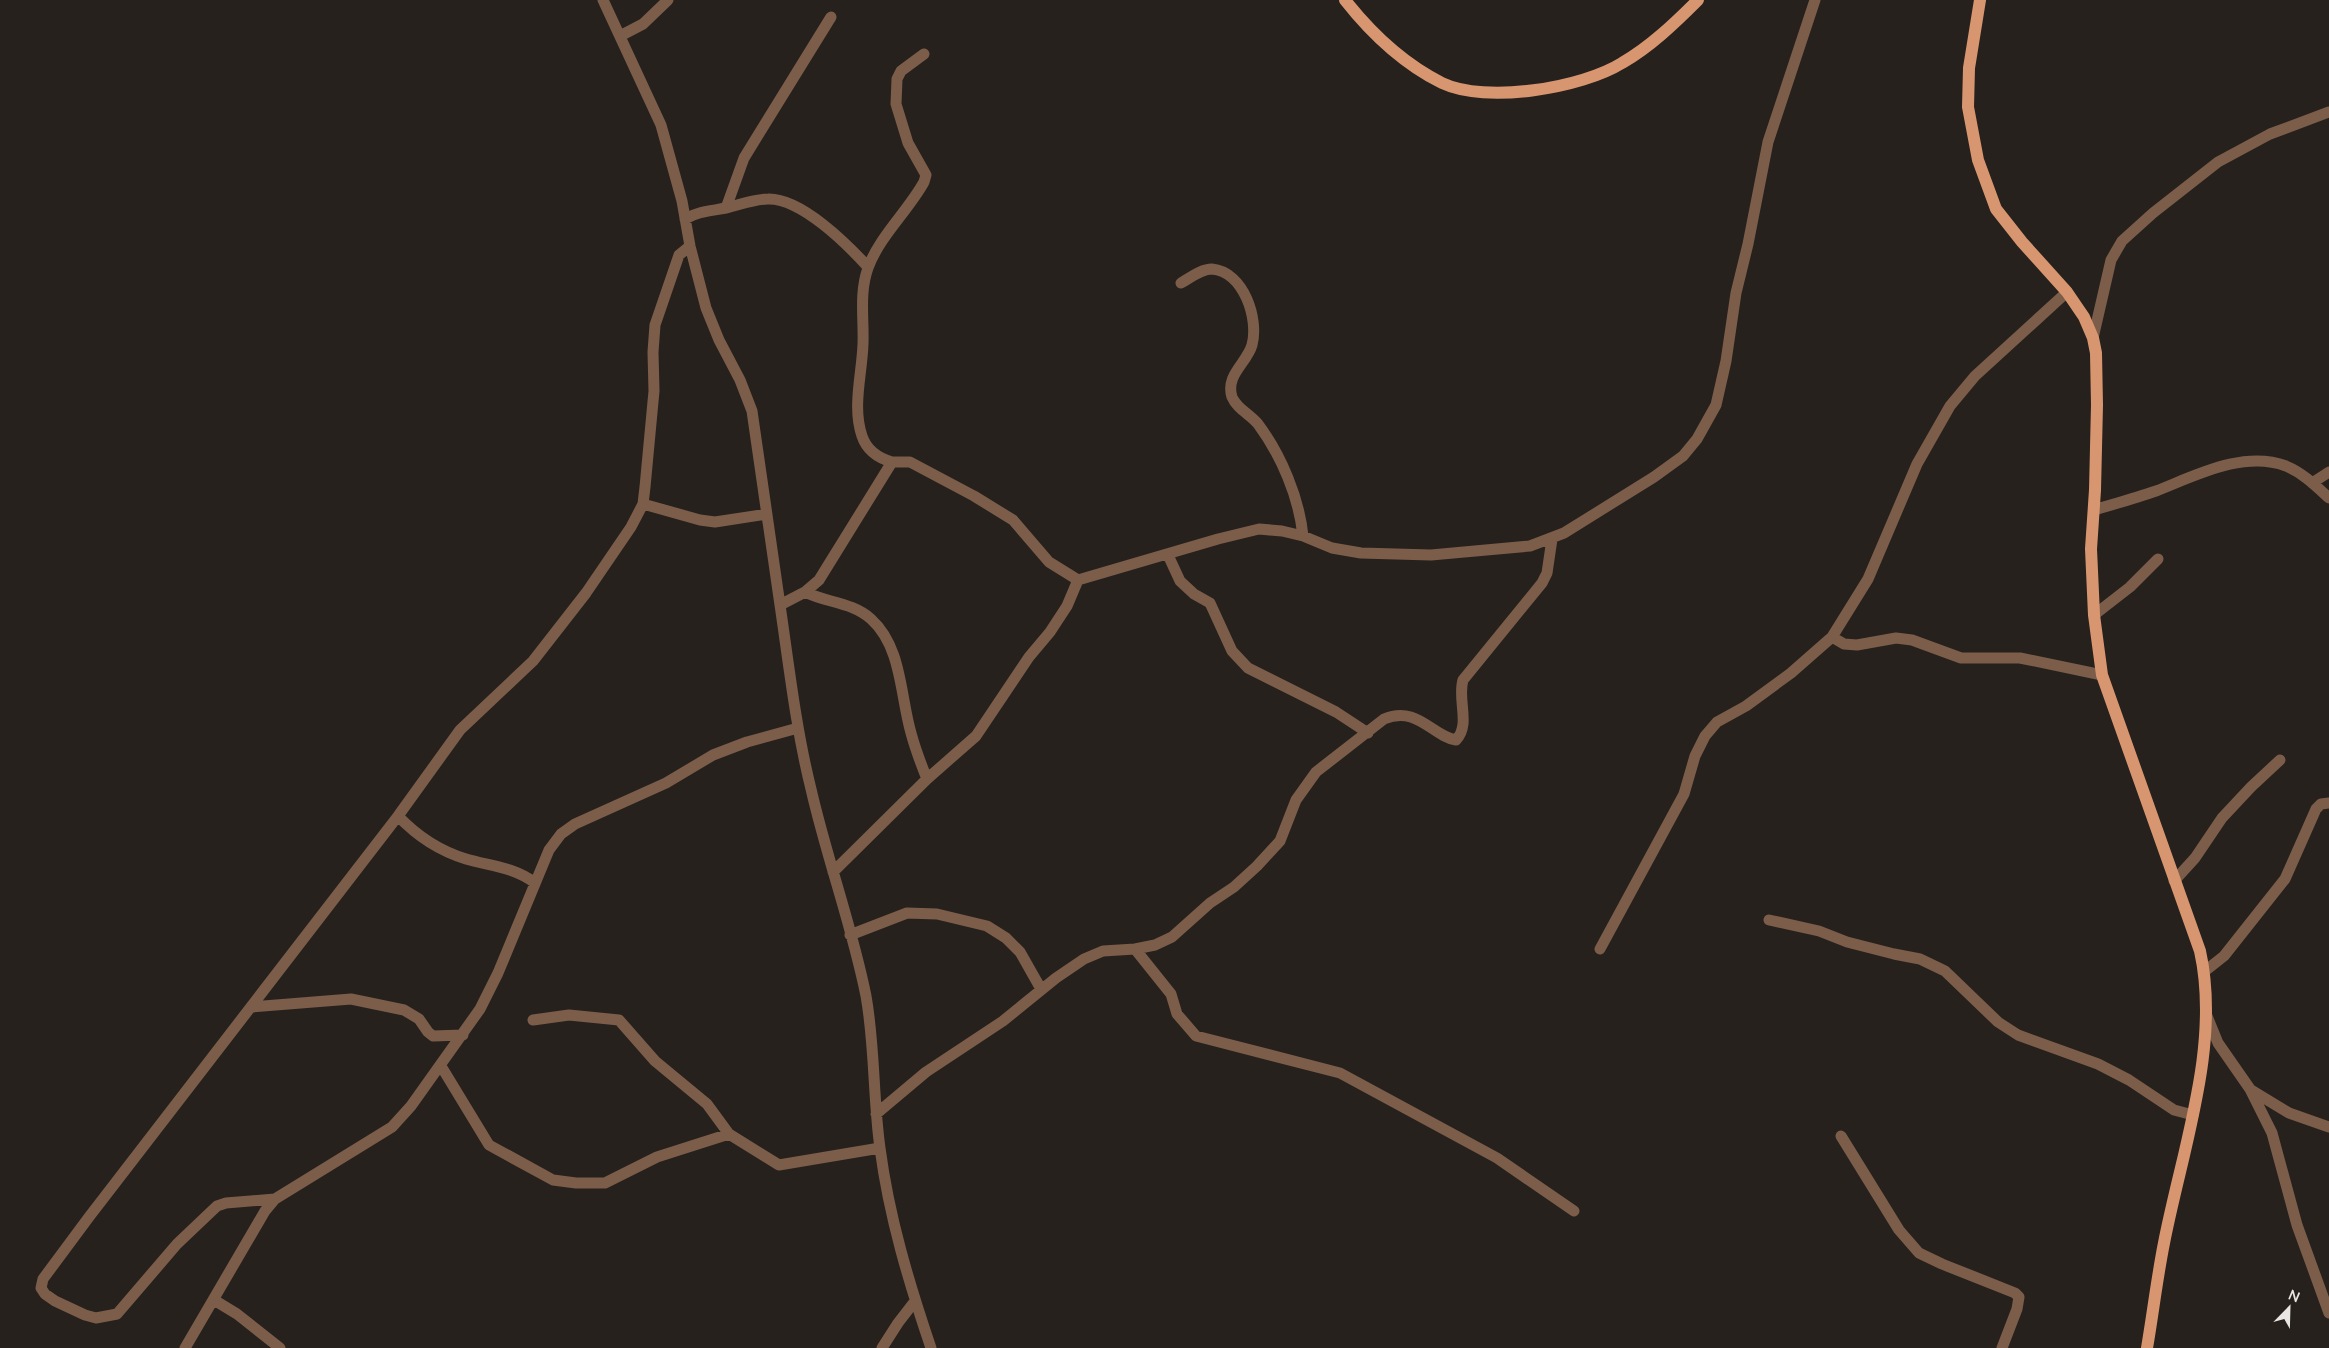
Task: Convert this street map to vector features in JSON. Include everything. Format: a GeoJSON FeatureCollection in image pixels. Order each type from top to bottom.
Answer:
{"type":"FeatureCollection","features":[{"type":"Feature","properties":{"kind":"main road"},"geometry":{"type":"LineString","coordinates":[[1345,0],[1400,58],[1443,83],[1469,90],[1497,94],[1561,85],[1592,77],[1622,64],[1656,40],[1698,0]]}},
{"type":"Feature","properties":{"kind":"main road"},"geometry":{"type":"LineString","coordinates":[[1980,0],[1968,68],[1968,107],[1978,160],[1996,209],[2022,242],[2067,292],[2084,318],[2093,338],[2096,354],[2097,405],[2091,549],[2094,615],[2102,675],[2200,951],[2205,971],[2207,1016],[2193,1115],[2164,1243],[2147,1348]]}},
{"type":"Feature","properties":{"kind":"street"},"geometry":{"type":"LineString","coordinates":[[603,0],[660,125],[706,308],[719,340],[740,380],[752,411],[798,728],[811,791],[850,935],[870,1022],[876,1114],[894,1227],[930,1348]]}},
{"type":"Feature","properties":{"kind":"street"},"geometry":{"type":"LineString","coordinates":[[620,36],[643,24],[668,0]]}},
{"type":"Feature","properties":{"kind":"street"},"geometry":{"type":"LineString","coordinates":[[924,54],[901,71],[897,79],[896,104],[908,143],[926,175],[924,182],[868,267],[862,302],[863,345],[858,414],[862,436],[870,450],[879,458],[892,462],[910,462],[1001,512],[1024,530],[1049,562],[1078,580],[1218,539],[1259,530],[1282,531],[1303,536],[1346,552],[1431,555],[1530,546],[1552,539],[1654,477],[1683,456],[1697,439],[1716,405],[1726,361],[1736,293],[1748,244],[1768,142],[1815,0]]}},
{"type":"Feature","properties":{"kind":"street"},"geometry":{"type":"LineString","coordinates":[[726,208],[744,158],[831,17]]}},
{"type":"Feature","properties":{"kind":"street"},"geometry":{"type":"LineString","coordinates":[[2093,338],[2108,272],[2116,248],[2122,241],[2218,162],[2270,134],[2329,112]]}},
{"type":"Feature","properties":{"kind":"street"},"geometry":{"type":"LineString","coordinates":[[685,219],[696,213],[768,199],[792,205],[843,242],[868,267]]}},
{"type":"Feature","properties":{"kind":"street"},"geometry":{"type":"LineString","coordinates":[[275,1199],[226,1203],[217,1206],[177,1244],[117,1314],[96,1318],[85,1315],[55,1301],[45,1294],[41,1288],[43,1279],[83,1225],[398,816],[460,730],[533,661],[586,593],[631,527],[643,504],[653,401],[653,352],[656,325],[679,255],[690,246]]}},
{"type":"Feature","properties":{"kind":"street"},"geometry":{"type":"LineString","coordinates":[[1181,283],[1211,269],[1225,273],[1241,288],[1251,313],[1254,335],[1252,347],[1232,378],[1232,396],[1236,405],[1254,419],[1270,441],[1293,494],[1301,518],[1303,536]]}},
{"type":"Feature","properties":{"kind":"street"},"geometry":{"type":"LineString","coordinates":[[1600,949],[1684,794],[1695,756],[1705,736],[1717,722],[1746,706],[1791,673],[1832,638],[1868,579],[1917,464],[1950,406],[1975,376],[2067,292]]}},
{"type":"Feature","properties":{"kind":"street"},"geometry":{"type":"LineString","coordinates":[[780,605],[805,592],[826,570],[892,462]]}},
{"type":"Feature","properties":{"kind":"street"},"geometry":{"type":"LineString","coordinates":[[2094,510],[2155,491],[2191,476],[2243,462],[2285,466],[2304,476],[2329,498]]}},
{"type":"Feature","properties":{"kind":"street"},"geometry":{"type":"LineString","coordinates":[[2312,483],[2329,472]]}},
{"type":"Feature","properties":{"kind":"street"},"geometry":{"type":"LineString","coordinates":[[643,504],[700,520],[715,522],[767,514]]}},
{"type":"Feature","properties":{"kind":"street"},"geometry":{"type":"LineString","coordinates":[[876,1114],[926,1072],[1003,1021],[1041,989],[1084,959],[1102,951],[1135,949],[1155,945],[1172,937],[1210,903],[1234,887],[1280,841],[1296,800],[1316,772],[1384,719],[1392,716],[1406,716],[1427,723],[1451,739],[1456,740],[1462,734],[1463,727],[1460,690],[1463,680],[1542,583],[1547,573],[1552,539]]}},
{"type":"Feature","properties":{"kind":"street"},"geometry":{"type":"LineString","coordinates":[[1168,555],[1180,581],[1194,594],[1210,603],[1232,651],[1248,668],[1336,712],[1368,733]]}},
{"type":"Feature","properties":{"kind":"street"},"geometry":{"type":"LineString","coordinates":[[2094,615],[2130,587],[2158,559]]}},
{"type":"Feature","properties":{"kind":"street"},"geometry":{"type":"LineString","coordinates":[[833,872],[927,779],[976,736],[1030,656],[1050,632],[1067,606],[1078,580]]}},
{"type":"Feature","properties":{"kind":"street"},"geometry":{"type":"LineString","coordinates":[[805,592],[822,600],[850,606],[871,618],[882,631],[899,671],[910,732],[927,779]]}},
{"type":"Feature","properties":{"kind":"street"},"geometry":{"type":"LineString","coordinates":[[1832,638],[1844,644],[1857,645],[1896,638],[1912,640],[1961,658],[2020,658],[2102,675]]}},
{"type":"Feature","properties":{"kind":"street"},"geometry":{"type":"LineString","coordinates":[[185,1348],[265,1211],[275,1199],[392,1127],[411,1106],[463,1036],[480,1009],[498,973],[549,850],[561,834],[575,824],[666,783],[714,755],[747,742],[798,728]]}},
{"type":"Feature","properties":{"kind":"street"},"geometry":{"type":"LineString","coordinates":[[2174,880],[2195,858],[2222,818],[2280,760]]}},
{"type":"Feature","properties":{"kind":"street"},"geometry":{"type":"LineString","coordinates":[[2205,971],[2224,956],[2285,879],[2316,809],[2321,804],[2329,803]]}},
{"type":"Feature","properties":{"kind":"street"},"geometry":{"type":"LineString","coordinates":[[398,816],[420,836],[438,847],[465,858],[514,871],[535,883]]}},
{"type":"Feature","properties":{"kind":"street"},"geometry":{"type":"LineString","coordinates":[[850,935],[907,913],[937,914],[988,926],[1006,938],[1020,952],[1041,989]]}},
{"type":"Feature","properties":{"kind":"street"},"geometry":{"type":"LineString","coordinates":[[1769,920],[1819,931],[1847,942],[1920,959],[1945,971],[1998,1022],[2018,1035],[2098,1064],[2129,1080],[2174,1110],[2193,1115]]}},
{"type":"Feature","properties":{"kind":"street"},"geometry":{"type":"LineString","coordinates":[[1135,949],[1171,994],[1177,1014],[1196,1036],[1340,1073],[1497,1158],[1574,1210]]}},
{"type":"Feature","properties":{"kind":"street"},"geometry":{"type":"LineString","coordinates":[[252,1006],[350,999],[404,1010],[419,1019],[433,1036],[463,1036]]}},
{"type":"Feature","properties":{"kind":"street"},"geometry":{"type":"LineString","coordinates":[[533,1020],[569,1015],[619,1020],[655,1062],[707,1104],[729,1134],[779,1165],[880,1148]]}},
{"type":"Feature","properties":{"kind":"street"},"geometry":{"type":"LineString","coordinates":[[2207,1016],[2218,1043],[2250,1089],[2272,1133],[2297,1225],[2329,1312]]}},
{"type":"Feature","properties":{"kind":"street"},"geometry":{"type":"LineString","coordinates":[[441,1066],[489,1145],[553,1180],[576,1183],[605,1183],[656,1157],[729,1134]]}},
{"type":"Feature","properties":{"kind":"street"},"geometry":{"type":"LineString","coordinates":[[2250,1089],[2289,1113],[2329,1127]]}},
{"type":"Feature","properties":{"kind":"street"},"geometry":{"type":"LineString","coordinates":[[1841,1136],[1900,1230],[1920,1253],[1942,1264],[2015,1293],[2019,1297],[2002,1348]]}},
{"type":"Feature","properties":{"kind":"street"},"geometry":{"type":"LineString","coordinates":[[214,1300],[237,1314],[280,1348]]}},
{"type":"Feature","properties":{"kind":"street"},"geometry":{"type":"LineString","coordinates":[[882,1348],[898,1322],[915,1301]]}}]}
